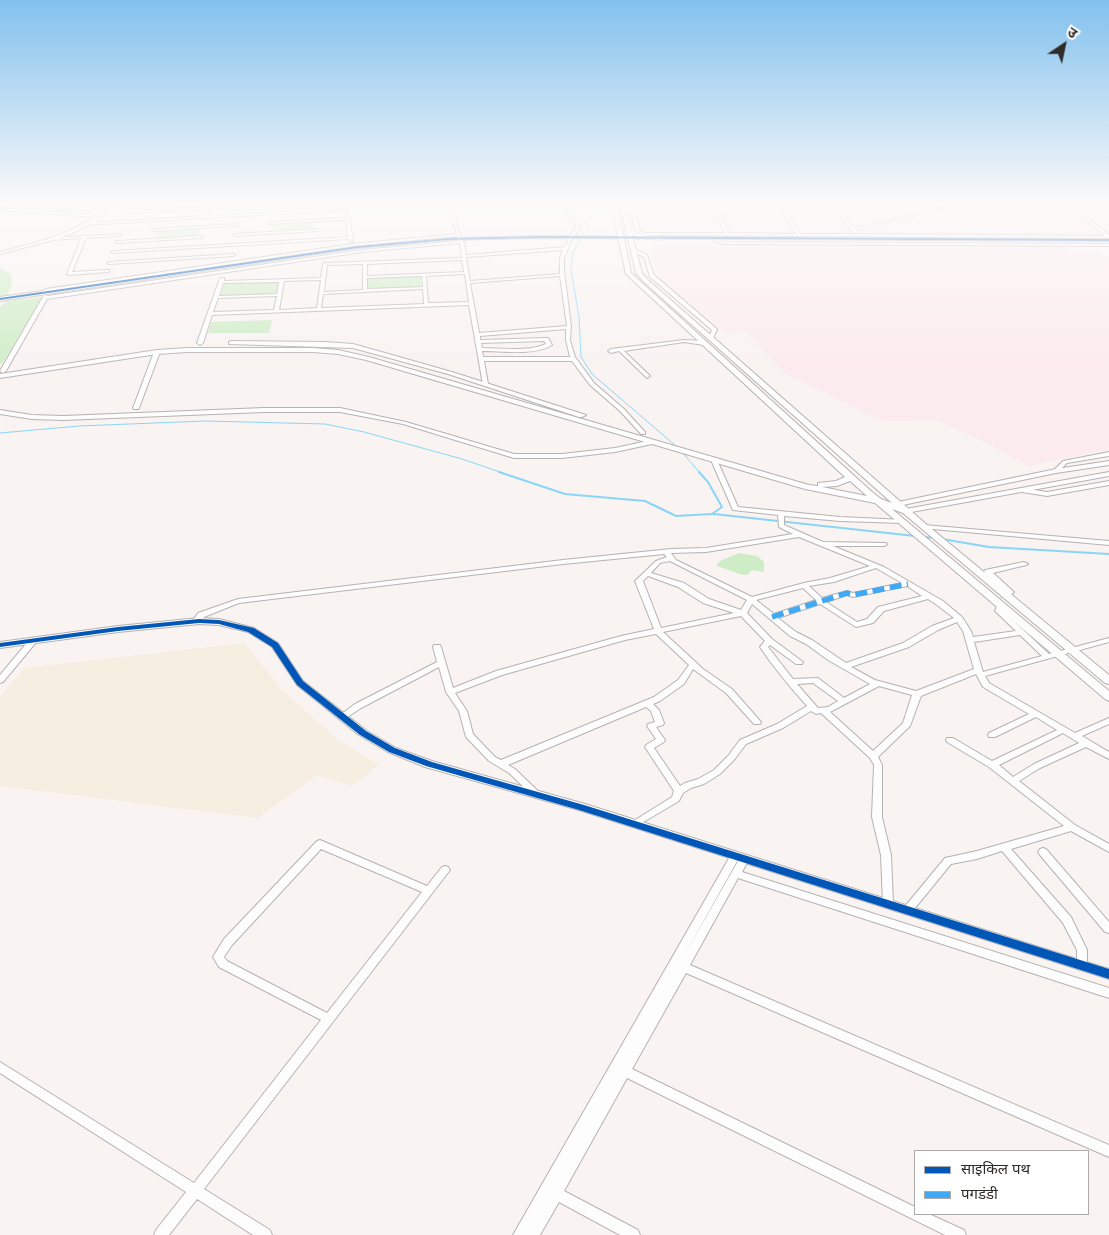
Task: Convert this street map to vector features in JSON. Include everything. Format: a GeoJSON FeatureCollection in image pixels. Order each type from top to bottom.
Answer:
{"type":"FeatureCollection","features":[{"type":"Feature","properties":{"kind":"main road"},"geometry":{"type":"LineString","coordinates":[[628,262],[628,273],[850,477],[912,528],[926,533],[943,543],[1058,653],[1109,697]]}},
{"type":"Feature","properties":{"kind":"main road"},"geometry":{"type":"LineString","coordinates":[[635,262],[638,273],[906,511],[926,533],[1003,600],[1072,650],[1109,682]]}},
{"type":"Feature","properties":{"kind":"main road"},"geometry":{"type":"LineString","coordinates":[[1,373],[150,348],[200,343],[353,346],[485,384],[714,460],[808,487],[877,501],[906,511]]}},
{"type":"Feature","properties":{"kind":"main road"},"geometry":{"type":"LineString","coordinates":[[1,373],[156,352],[187,350],[338,352],[367,358],[650,438],[692,447],[822,484],[869,494],[898,504]]}},
{"type":"Feature","properties":{"kind":"main road"},"geometry":{"type":"LineString","coordinates":[[822,484],[837,484],[844,482],[850,477]]}},
{"type":"Feature","properties":{"kind":"street"},"geometry":{"type":"LineString","coordinates":[[74,262],[69,274],[107,271]]}},
{"type":"Feature","properties":{"kind":"street"},"geometry":{"type":"LineString","coordinates":[[104,283],[109,263],[134,262]]}},
{"type":"Feature","properties":{"kind":"street"},"geometry":{"type":"LineString","coordinates":[[144,266],[146,262]]}},
{"type":"Feature","properties":{"kind":"street"},"geometry":{"type":"LineString","coordinates":[[0,300],[253,262]]}},
{"type":"Feature","properties":{"kind":"street"},"geometry":{"type":"LineString","coordinates":[[0,300],[45,297],[282,262]]}},
{"type":"Feature","properties":{"kind":"street"},"geometry":{"type":"LineString","coordinates":[[319,309],[325,264],[392,262]]}},
{"type":"Feature","properties":{"kind":"street"},"geometry":{"type":"LineString","coordinates":[[465,262],[485,384]]}},
{"type":"Feature","properties":{"kind":"street"},"geometry":{"type":"LineString","coordinates":[[0,412],[32,417],[63,418],[234,411],[340,410],[404,423],[514,456],[562,456],[615,450],[650,438],[592,384],[573,359],[568,340],[569,328],[562,262]]}},
{"type":"Feature","properties":{"kind":"street"},"geometry":{"type":"LineString","coordinates":[[648,262],[652,276],[715,330],[711,337]]}},
{"type":"Feature","properties":{"kind":"street"},"geometry":{"type":"LineString","coordinates":[[364,291],[365,263]]}},
{"type":"Feature","properties":{"kind":"street"},"geometry":{"type":"LineString","coordinates":[[200,343],[224,271]]}},
{"type":"Feature","properties":{"kind":"street"},"geometry":{"type":"LineString","coordinates":[[365,277],[467,273]]}},
{"type":"Feature","properties":{"kind":"street"},"geometry":{"type":"LineString","coordinates":[[424,274],[426,304]]}},
{"type":"Feature","properties":{"kind":"street"},"geometry":{"type":"LineString","coordinates":[[468,282],[562,275]]}},
{"type":"Feature","properties":{"kind":"street"},"geometry":{"type":"LineString","coordinates":[[221,282],[323,279]]}},
{"type":"Feature","properties":{"kind":"street"},"geometry":{"type":"LineString","coordinates":[[276,311],[282,280]]}},
{"type":"Feature","properties":{"kind":"street"},"geometry":{"type":"LineString","coordinates":[[321,293],[425,288]]}},
{"type":"Feature","properties":{"kind":"street"},"geometry":{"type":"LineString","coordinates":[[216,297],[279,295]]}},
{"type":"Feature","properties":{"kind":"street"},"geometry":{"type":"LineString","coordinates":[[1,373],[45,297]]}},
{"type":"Feature","properties":{"kind":"street"},"geometry":{"type":"LineString","coordinates":[[210,314],[472,303]]}},
{"type":"Feature","properties":{"kind":"street"},"geometry":{"type":"LineString","coordinates":[[478,334],[569,328]]}},
{"type":"Feature","properties":{"kind":"street"},"geometry":{"type":"LineString","coordinates":[[479,342],[546,339],[549,345],[547,347],[480,350]]}},
{"type":"Feature","properties":{"kind":"street"},"geometry":{"type":"LineString","coordinates":[[611,351],[684,341],[704,343]]}},
{"type":"Feature","properties":{"kind":"street"},"geometry":{"type":"LineString","coordinates":[[620,350],[647,376]]}},
{"type":"Feature","properties":{"kind":"street"},"geometry":{"type":"LineString","coordinates":[[136,408],[156,352]]}},
{"type":"Feature","properties":{"kind":"street"},"geometry":{"type":"LineString","coordinates":[[482,359],[573,359]]}},
{"type":"Feature","properties":{"kind":"street"},"geometry":{"type":"LineString","coordinates":[[1056,471],[1065,462],[1109,454]]}},
{"type":"Feature","properties":{"kind":"street"},"geometry":{"type":"LineString","coordinates":[[714,460],[735,509],[840,519],[903,521]]}},
{"type":"Feature","properties":{"kind":"street"},"geometry":{"type":"LineString","coordinates":[[898,504],[1056,471],[1109,463]]}},
{"type":"Feature","properties":{"kind":"street"},"geometry":{"type":"LineString","coordinates":[[906,511],[1109,474]]}},
{"type":"Feature","properties":{"kind":"street"},"geometry":{"type":"LineString","coordinates":[[1022,490],[1047,494],[1109,484]]}},
{"type":"Feature","properties":{"kind":"street"},"geometry":{"type":"LineString","coordinates":[[781,514],[781,526],[876,566],[928,596],[959,619],[967,631],[986,685],[1109,756]]}},
{"type":"Feature","properties":{"kind":"street"},"geometry":{"type":"LineString","coordinates":[[926,533],[1109,543]]}},
{"type":"Feature","properties":{"kind":"street"},"geometry":{"type":"LineString","coordinates":[[196,622],[201,615],[238,602],[668,555],[800,535]]}},
{"type":"Feature","properties":{"kind":"street"},"geometry":{"type":"LineString","coordinates":[[821,544],[884,544]]}},
{"type":"Feature","properties":{"kind":"street"},"geometry":{"type":"LineString","coordinates":[[668,555],[639,581],[659,632],[693,664],[729,692],[757,722]]}},
{"type":"Feature","properties":{"kind":"street"},"geometry":{"type":"LineString","coordinates":[[668,555],[697,574],[751,598],[793,634],[877,684],[917,694],[980,672],[1109,640]]}},
{"type":"Feature","properties":{"kind":"street"},"geometry":{"type":"LineString","coordinates":[[1024,564],[988,572],[1010,592],[1003,600],[1000,611],[1047,656]]}},
{"type":"Feature","properties":{"kind":"street"},"geometry":{"type":"LineString","coordinates":[[450,692],[499,673],[624,638],[743,613],[751,598],[832,580],[876,566]]}},
{"type":"Feature","properties":{"kind":"street"},"geometry":{"type":"LineString","coordinates":[[647,574],[680,585],[706,601],[743,613],[769,641],[799,662]]}},
{"type":"Feature","properties":{"kind":"street"},"geometry":{"type":"LineString","coordinates":[[772,617],[847,593],[852,595],[908,584]]}},
{"type":"Feature","properties":{"kind":"street"},"geometry":{"type":"LineString","coordinates":[[804,585],[822,602],[856,625],[870,621],[881,609],[928,596]]}},
{"type":"Feature","properties":{"kind":"street"},"geometry":{"type":"LineString","coordinates":[[845,666],[906,645],[935,628],[959,619]]}},
{"type":"Feature","properties":{"kind":"street"},"geometry":{"type":"LineString","coordinates":[[0,645],[196,622],[219,622],[250,630],[275,645],[300,683],[363,733],[392,750],[429,764],[635,824],[1109,974]]}},
{"type":"Feature","properties":{"kind":"street"},"geometry":{"type":"LineString","coordinates":[[970,640],[1022,632]]}},
{"type":"Feature","properties":{"kind":"street"},"geometry":{"type":"LineString","coordinates":[[0,680],[34,640]]}},
{"type":"Feature","properties":{"kind":"street"},"geometry":{"type":"LineString","coordinates":[[769,641],[764,647],[774,663],[816,711],[824,711],[877,684]]}},
{"type":"Feature","properties":{"kind":"street"},"geometry":{"type":"LineString","coordinates":[[437,647],[450,692],[463,711],[469,735],[492,759],[512,771],[537,795]]}},
{"type":"Feature","properties":{"kind":"street"},"geometry":{"type":"LineString","coordinates":[[343,716],[358,706],[441,664]]}},
{"type":"Feature","properties":{"kind":"street"},"geometry":{"type":"LineString","coordinates":[[501,764],[648,703],[673,689],[681,682],[693,664]]}},
{"type":"Feature","properties":{"kind":"street"},"geometry":{"type":"LineString","coordinates":[[792,682],[816,680],[844,702]]}},
{"type":"Feature","properties":{"kind":"street"},"geometry":{"type":"LineString","coordinates":[[873,756],[907,724],[917,694]]}},
{"type":"Feature","properties":{"kind":"street"},"geometry":{"type":"LineString","coordinates":[[648,703],[655,710],[660,723],[651,726],[660,740],[649,747],[679,791]]}},
{"type":"Feature","properties":{"kind":"street"},"geometry":{"type":"LineString","coordinates":[[635,824],[676,799],[679,791],[716,772],[732,758],[742,742],[780,726],[812,707]]}},
{"type":"Feature","properties":{"kind":"street"},"geometry":{"type":"LineString","coordinates":[[824,711],[873,756],[878,765],[877,817],[886,855],[888,904]]}},
{"type":"Feature","properties":{"kind":"street"},"geometry":{"type":"LineString","coordinates":[[992,735],[1036,714]]}},
{"type":"Feature","properties":{"kind":"street"},"geometry":{"type":"LineString","coordinates":[[1074,736],[1109,721]]}},
{"type":"Feature","properties":{"kind":"street"},"geometry":{"type":"LineString","coordinates":[[992,765],[1063,730]]}},
{"type":"Feature","properties":{"kind":"street"},"geometry":{"type":"LineString","coordinates":[[950,740],[992,765],[1072,827],[1109,848]]}},
{"type":"Feature","properties":{"kind":"street"},"geometry":{"type":"LineString","coordinates":[[1013,781],[1037,766],[1086,743]]}},
{"type":"Feature","properties":{"kind":"street"},"geometry":{"type":"LineString","coordinates":[[907,910],[948,861],[1072,827]]}},
{"type":"Feature","properties":{"kind":"street"},"geometry":{"type":"LineString","coordinates":[[329,1019],[223,964],[218,957],[228,942],[320,844],[429,891]]}},
{"type":"Feature","properties":{"kind":"street"},"geometry":{"type":"LineString","coordinates":[[1004,847],[1067,920],[1082,950],[1082,966]]}},
{"type":"Feature","properties":{"kind":"street"},"geometry":{"type":"LineString","coordinates":[[1043,852],[1109,929]]}},
{"type":"Feature","properties":{"kind":"street"},"geometry":{"type":"LineString","coordinates":[[679,965],[736,874],[739,857]]}},
{"type":"Feature","properties":{"kind":"street"},"geometry":{"type":"LineString","coordinates":[[533,1235],[552,1191],[739,857]]}},
{"type":"Feature","properties":{"kind":"street"},"geometry":{"type":"LineString","coordinates":[[162,1235],[445,870]]}},
{"type":"Feature","properties":{"kind":"street"},"geometry":{"type":"LineString","coordinates":[[736,874],[1109,994]]}},
{"type":"Feature","properties":{"kind":"street"},"geometry":{"type":"LineString","coordinates":[[679,965],[1109,1151]]}},
{"type":"Feature","properties":{"kind":"street"},"geometry":{"type":"LineString","coordinates":[[0,1067],[265,1235]]}},
{"type":"Feature","properties":{"kind":"street"},"geometry":{"type":"LineString","coordinates":[[620,1069],[914,1213]]}},
{"type":"Feature","properties":{"kind":"street"},"geometry":{"type":"LineString","coordinates":[[520,1235],[552,1191]]}},
{"type":"Feature","properties":{"kind":"street"},"geometry":{"type":"LineString","coordinates":[[552,1191],[632,1235]]}},
{"type":"Feature","properties":{"kind":"street"},"geometry":{"type":"LineString","coordinates":[[918,1215],[959,1235]]}},
{"type":"Feature","properties":{"kind":"shaded area"},"geometry":{"type":"Polygon","coordinates":[[[653,262],[1109,262],[1109,449],[1028,466],[985,442],[937,420],[883,421],[786,374],[745,331],[724,332],[660,278],[653,265],[653,262]]]}},
{"type":"Feature","properties":{"kind":"shaded area"},"geometry":{"type":"Polygon","coordinates":[[[244,643],[282,690],[338,740],[379,765],[352,786],[317,775],[258,818],[0,786],[0,697],[24,668],[244,643]]]}},
{"type":"Feature","properties":{"kind":"green space"},"geometry":{"type":"Polygon","coordinates":[[[0,268],[11,274],[12,284],[7,296],[0,297],[0,268]]]}},
{"type":"Feature","properties":{"kind":"green space"},"geometry":{"type":"Polygon","coordinates":[[[421,276],[421,288],[368,290],[368,277],[421,276]]]}},
{"type":"Feature","properties":{"kind":"green space"},"geometry":{"type":"Polygon","coordinates":[[[279,281],[276,294],[219,296],[224,283],[279,281]]]}},
{"type":"Feature","properties":{"kind":"green space"},"geometry":{"type":"Polygon","coordinates":[[[43,297],[2,364],[0,364],[0,307],[7,301],[43,297]]]}},
{"type":"Feature","properties":{"kind":"green space"},"geometry":{"type":"Polygon","coordinates":[[[272,320],[269,333],[208,333],[211,322],[272,320]]]}},
{"type":"Feature","properties":{"kind":"green space"},"geometry":{"type":"Polygon","coordinates":[[[739,553],[757,556],[764,562],[764,572],[752,570],[747,575],[743,575],[716,566],[720,561],[739,553]]]}},
{"type":"Feature","properties":{"kind":"waterway"},"geometry":{"type":"LineString","coordinates":[[572,262],[571,269],[579,317],[581,357],[592,374],[677,447]]}},
{"type":"Feature","properties":{"kind":"waterway"},"geometry":{"type":"LineString","coordinates":[[0,433],[79,426],[205,421],[325,424],[364,432],[462,459],[503,473]]}},
{"type":"Feature","properties":{"kind":"waterway"},"geometry":{"type":"LineString","coordinates":[[682,452],[700,473]]}},
{"type":"Feature","properties":{"kind":"waterway"},"geometry":{"type":"LineString","coordinates":[[499,472],[565,494],[645,501],[676,516],[712,514],[722,507],[708,482],[699,472]]}},
{"type":"Feature","properties":{"kind":"waterway"},"geometry":{"type":"LineString","coordinates":[[714,514],[915,536]]}},
{"type":"Feature","properties":{"kind":"waterway"},"geometry":{"type":"LineString","coordinates":[[925,537],[935,538]]}},
{"type":"Feature","properties":{"kind":"waterway"},"geometry":{"type":"LineString","coordinates":[[942,539],[989,547],[1109,554]]}},
{"type":"Feature","properties":{"kind":"marked path"},"geometry":{"type":"LineString","coordinates":[[772,617],[847,593],[853,595],[908,584]]}},
{"type":"Feature","properties":{"kind":"cycle path"},"geometry":{"type":"LineString","coordinates":[[0,299],[257,262]]}},
{"type":"Feature","properties":{"kind":"cycle path"},"geometry":{"type":"LineString","coordinates":[[0,645],[118,629],[199,621],[219,622],[251,630],[275,645],[300,683],[363,733],[392,750],[429,764],[581,807],[1109,974]]}}]}
